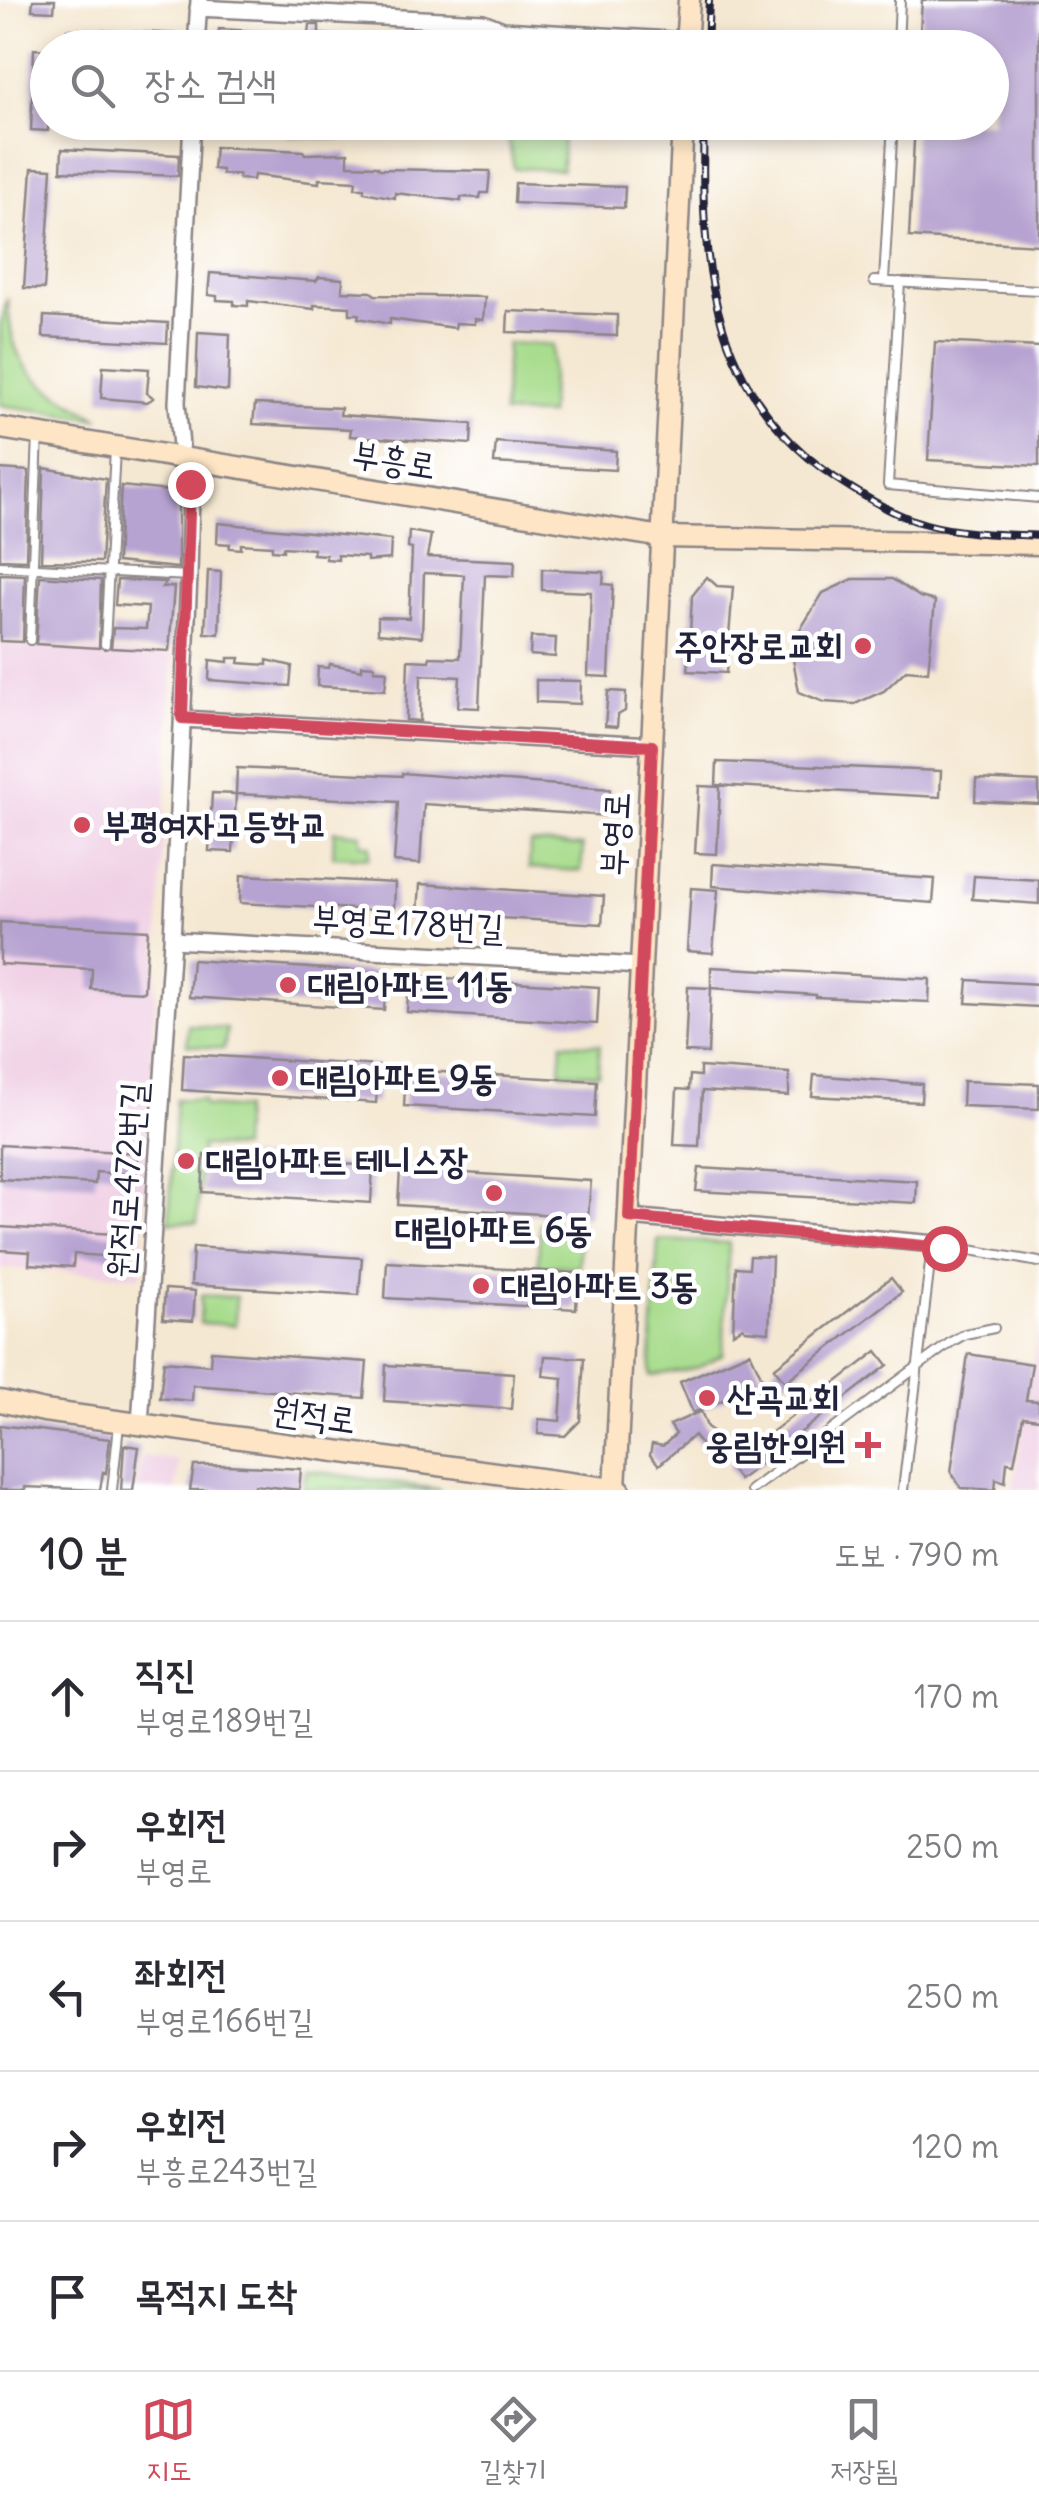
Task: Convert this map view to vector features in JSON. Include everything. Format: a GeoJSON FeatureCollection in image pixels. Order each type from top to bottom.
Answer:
{"type":"FeatureCollection","features":[{"type":"Feature","properties":{"kind":"main road"},"geometry":{"type":"LineString","coordinates":[[688,30],[689,0]]}},
{"type":"Feature","properties":{"kind":"main road","name":"부영로"},"geometry":{"type":"LineString","coordinates":[[618,1490],[682,140]]}},
{"type":"Feature","properties":{"kind":"main road","name":"부흥로"},"geometry":{"type":"LineString","coordinates":[[0,428],[662,537],[1039,544]]}},
{"type":"Feature","properties":{"kind":"main road","name":"원적로"},"geometry":{"type":"LineString","coordinates":[[0,1401],[44,1411],[618,1490]]}},
{"type":"Feature","properties":{"kind":"street"},"geometry":{"type":"LineString","coordinates":[[197,30],[199,4],[483,22],[503,30]]}},
{"type":"Feature","properties":{"kind":"street","name":"원적로472번길"},"geometry":{"type":"LineString","coordinates":[[130,1422],[172,940],[192,494],[182,457],[176,403],[191,140]]}},
{"type":"Feature","properties":{"kind":"street"},"geometry":{"type":"LineString","coordinates":[[182,718],[652,746]]}},
{"type":"Feature","properties":{"kind":"street","name":"부영로178번길"},"geometry":{"type":"LineString","coordinates":[[172,940],[641,966]]}},
{"type":"Feature","properties":{"kind":"street"},"geometry":{"type":"LineString","coordinates":[[629,1217],[936,1244]]}},
{"type":"Feature","properties":{"kind":"lane"},"geometry":{"type":"LineString","coordinates":[[899,30],[900,0]]}},
{"type":"Feature","properties":{"kind":"lane"},"geometry":{"type":"LineString","coordinates":[[891,140],[878,281],[1039,290]]}},
{"type":"Feature","properties":{"kind":"lane"},"geometry":{"type":"LineString","coordinates":[[900,282],[888,485],[1039,498]]}},
{"type":"Feature","properties":{"kind":"lane"},"geometry":{"type":"LineString","coordinates":[[30,640],[38,434]]}},
{"type":"Feature","properties":{"kind":"lane"},"geometry":{"type":"LineString","coordinates":[[105,644],[116,447]]}},
{"type":"Feature","properties":{"kind":"lane"},"geometry":{"type":"LineString","coordinates":[[0,566],[189,576]]}},
{"type":"Feature","properties":{"kind":"lane"},"geometry":{"type":"LineString","coordinates":[[903,1490],[931,1255],[936,1244],[1039,1262]]}},
{"type":"Feature","properties":{"kind":"lane"},"geometry":{"type":"LineString","coordinates":[[751,1490],[965,1334],[994,1328]]}},
{"type":"Feature","properties":{"kind":"lane"},"geometry":{"type":"LineString","coordinates":[[112,1490],[130,1422]]}},
{"type":"Feature","properties":{"kind":"shaded area"},"geometry":{"type":"Polygon","coordinates":[[[0,644],[173,656],[141,1276],[0,1268],[0,644]]]}},
{"type":"Feature","properties":{"kind":"shaded area"},"geometry":{"type":"Polygon","coordinates":[[[1039,1329],[1039,1490],[1013,1490],[1039,1329]]]}},
{"type":"Feature","properties":{"kind":"shaded area"},"geometry":{"type":"Polygon","coordinates":[[[142,1456],[179,1461],[175,1490],[137,1490],[142,1456]]]}},
{"type":"Feature","properties":{"kind":"green space"},"geometry":{"type":"Polygon","coordinates":[[[508,140],[563,140],[562,170],[514,168],[508,140]]]}},
{"type":"Feature","properties":{"kind":"green space"},"geometry":{"type":"Polygon","coordinates":[[[8,298],[10,324],[22,361],[45,386],[100,419],[0,405],[0,326],[8,298]]]}},
{"type":"Feature","properties":{"kind":"green space"},"geometry":{"type":"Polygon","coordinates":[[[507,343],[553,345],[549,415],[503,414],[507,343]]]}},
{"type":"Feature","properties":{"kind":"green space"},"geometry":{"type":"Polygon","coordinates":[[[334,831],[361,834],[361,844],[370,845],[369,858],[333,856],[334,831]]]}},
{"type":"Feature","properties":{"kind":"green space"},"geometry":{"type":"Polygon","coordinates":[[[530,843],[583,846],[581,871],[529,868],[530,843]]]}},
{"type":"Feature","properties":{"kind":"green space"},"geometry":{"type":"Polygon","coordinates":[[[188,1025],[227,1029],[224,1049],[187,1045],[188,1025]]]}},
{"type":"Feature","properties":{"kind":"green space"},"geometry":{"type":"Polygon","coordinates":[[[562,1043],[600,1045],[598,1074],[560,1072],[562,1043]]]}},
{"type":"Feature","properties":{"kind":"green space","name":"대림아파트 테니스장"},"geometry":{"type":"Polygon","coordinates":[[[176,1099],[243,1109],[241,1148],[201,1146],[197,1223],[169,1222],[176,1099]]]}},
{"type":"Feature","properties":{"kind":"green space"},"geometry":{"type":"Polygon","coordinates":[[[540,1223],[581,1225],[579,1267],[538,1265],[540,1223]]]}},
{"type":"Feature","properties":{"kind":"green space"},"geometry":{"type":"Polygon","coordinates":[[[658,1240],[729,1243],[723,1354],[697,1368],[650,1376],[658,1240]]]}},
{"type":"Feature","properties":{"kind":"green space"},"geometry":{"type":"Polygon","coordinates":[[[201,1295],[236,1297],[235,1325],[200,1323],[201,1295]]]}},
{"type":"Feature","properties":{"kind":"green space"},"geometry":{"type":"Polygon","coordinates":[[[306,1470],[441,1490],[304,1490],[306,1470]]]}},
{"type":"Feature","properties":{"kind":"building"},"geometry":{"type":"Polygon","coordinates":[[[33,0],[55,0],[54,11],[32,10],[33,0]]]}},
{"type":"Feature","properties":{"kind":"building"},"geometry":{"type":"Polygon","coordinates":[[[922,0],[1039,0],[1039,245],[909,237],[914,140],[1009,140],[1009,30],[920,30],[922,0]]]}},
{"type":"Feature","properties":{"kind":"building"},"geometry":{"type":"Polygon","coordinates":[[[215,147],[348,153],[348,165],[380,169],[490,171],[488,193],[481,193],[480,198],[461,197],[461,201],[395,193],[395,198],[364,192],[364,188],[355,188],[356,181],[319,179],[319,183],[254,175],[253,180],[239,179],[239,175],[213,169],[215,147]]]}},
{"type":"Feature","properties":{"kind":"building"},"geometry":{"type":"Polygon","coordinates":[[[62,149],[179,155],[178,176],[61,171],[62,149]]]}},
{"type":"Feature","properties":{"kind":"building"},"geometry":{"type":"Polygon","coordinates":[[[32,168],[52,169],[44,289],[24,288],[32,168]]]}},
{"type":"Feature","properties":{"kind":"building"},"geometry":{"type":"Polygon","coordinates":[[[515,183],[625,187],[624,208],[514,203],[515,183]]]}},
{"type":"Feature","properties":{"kind":"building"},"geometry":{"type":"Polygon","coordinates":[[[210,273],[316,281],[319,277],[343,279],[342,291],[375,295],[485,297],[483,320],[475,319],[475,324],[456,323],[455,328],[358,318],[359,314],[350,314],[350,307],[314,305],[314,309],[248,301],[248,306],[234,305],[234,301],[208,295],[210,273]]]}},
{"type":"Feature","properties":{"kind":"building"},"geometry":{"type":"Polygon","coordinates":[[[508,311],[617,315],[617,336],[507,332],[508,311]]]}},
{"type":"Feature","properties":{"kind":"building"},"geometry":{"type":"Polygon","coordinates":[[[44,316],[168,323],[167,343],[43,337],[44,316]]]}},
{"type":"Feature","properties":{"kind":"building"},"geometry":{"type":"Polygon","coordinates":[[[198,332],[230,334],[228,391],[196,387],[198,332]]]}},
{"type":"Feature","properties":{"kind":"building"},"geometry":{"type":"Polygon","coordinates":[[[935,342],[1039,347],[1039,466],[928,460],[935,342]]]}},
{"type":"Feature","properties":{"kind":"building"},"geometry":{"type":"Polygon","coordinates":[[[103,366],[149,369],[147,393],[154,398],[147,402],[101,398],[103,366]]]}},
{"type":"Feature","properties":{"kind":"building"},"geometry":{"type":"Polygon","coordinates":[[[255,404],[341,408],[340,415],[472,424],[471,444],[350,436],[351,429],[253,424],[255,404]]]}},
{"type":"Feature","properties":{"kind":"building"},"geometry":{"type":"Polygon","coordinates":[[[496,442],[616,451],[615,470],[494,463],[496,442]]]}},
{"type":"Feature","properties":{"kind":"building"},"geometry":{"type":"Polygon","coordinates":[[[44,468],[106,479],[101,562],[41,561],[44,468]]]}},
{"type":"Feature","properties":{"kind":"building"},"geometry":{"type":"Polygon","coordinates":[[[0,469],[29,471],[26,560],[0,559],[0,469]]]}},
{"type":"Feature","properties":{"kind":"building"},"geometry":{"type":"Polygon","coordinates":[[[121,486],[178,492],[178,568],[117,562],[121,486]]]}},
{"type":"Feature","properties":{"kind":"building"},"geometry":{"type":"Polygon","coordinates":[[[218,523],[391,540],[390,559],[367,561],[367,557],[338,555],[338,560],[326,559],[326,555],[313,554],[314,549],[283,547],[283,551],[272,550],[272,546],[241,544],[241,549],[229,548],[230,544],[217,543],[218,523]]]}},
{"type":"Feature","properties":{"kind":"building"},"geometry":{"type":"Polygon","coordinates":[[[409,531],[431,535],[427,557],[515,561],[514,576],[485,575],[479,708],[458,707],[460,677],[421,675],[420,721],[406,720],[408,660],[460,658],[464,575],[424,573],[422,637],[378,633],[378,617],[409,618],[409,531]]]}},
{"type":"Feature","properties":{"kind":"building"},"geometry":{"type":"Polygon","coordinates":[[[542,569],[604,572],[603,584],[613,585],[609,677],[588,676],[591,592],[542,590],[542,569]]]}},
{"type":"Feature","properties":{"kind":"building"},"geometry":{"type":"Polygon","coordinates":[[[208,571],[221,572],[219,634],[205,633],[208,571]]]}},
{"type":"Feature","properties":{"kind":"building"},"geometry":{"type":"Polygon","coordinates":[[[0,574],[25,575],[23,642],[0,641],[0,574]]]}},
{"type":"Feature","properties":{"kind":"building"},"geometry":{"type":"Polygon","coordinates":[[[40,576],[101,580],[99,648],[36,644],[40,576]]]}},
{"type":"Feature","properties":{"kind":"building"},"geometry":{"type":"Polygon","coordinates":[[[707,577],[717,586],[733,587],[726,673],[688,671],[692,596],[707,577]]]}},
{"type":"Feature","properties":{"kind":"building","name":"주안장로교회"},"geometry":{"type":"Polygon","coordinates":[[[853,579],[892,579],[920,597],[935,601],[928,672],[906,670],[884,691],[855,704],[824,702],[799,692],[793,659],[798,633],[823,593],[853,579]]]}},
{"type":"Feature","properties":{"kind":"building"},"geometry":{"type":"Polygon","coordinates":[[[117,580],[166,582],[162,587],[174,587],[169,651],[111,648],[113,628],[146,629],[148,607],[115,605],[117,580]]]}},
{"type":"Feature","properties":{"kind":"building"},"geometry":{"type":"Polygon","coordinates":[[[531,637],[556,638],[555,657],[530,655],[531,637]]]}},
{"type":"Feature","properties":{"kind":"building"},"geometry":{"type":"Polygon","coordinates":[[[228,658],[240,658],[239,663],[267,665],[267,660],[292,666],[290,686],[209,680],[210,660],[228,662],[228,658]]]}},
{"type":"Feature","properties":{"kind":"building"},"geometry":{"type":"Polygon","coordinates":[[[330,664],[362,670],[362,665],[374,666],[374,670],[387,671],[385,690],[317,686],[318,667],[329,668],[330,664]]]}},
{"type":"Feature","properties":{"kind":"building"},"geometry":{"type":"Polygon","coordinates":[[[536,680],[581,681],[580,704],[536,702],[536,680]]]}},
{"type":"Feature","properties":{"kind":"building"},"geometry":{"type":"Polygon","coordinates":[[[608,691],[626,692],[625,711],[618,715],[617,727],[605,726],[608,691]]]}},
{"type":"Feature","properties":{"kind":"building"},"geometry":{"type":"Polygon","coordinates":[[[717,762],[941,771],[940,797],[716,785],[717,762]]]}},
{"type":"Feature","properties":{"kind":"building"},"geometry":{"type":"Polygon","coordinates":[[[237,768],[402,773],[610,789],[608,816],[424,804],[420,864],[394,862],[398,802],[236,794],[237,768]]]}},
{"type":"Feature","properties":{"kind":"building"},"geometry":{"type":"Polygon","coordinates":[[[976,779],[1039,782],[1039,804],[975,801],[976,779]]]}},
{"type":"Feature","properties":{"kind":"building"},"geometry":{"type":"Polygon","coordinates":[[[699,786],[720,787],[717,854],[695,853],[699,786]]]}},
{"type":"Feature","properties":{"kind":"building"},"geometry":{"type":"Polygon","coordinates":[[[212,793],[236,794],[233,852],[209,851],[212,793]]]}},
{"type":"Feature","properties":{"kind":"building"},"geometry":{"type":"Polygon","coordinates":[[[713,864],[935,879],[933,903],[712,886],[713,864]]]}},
{"type":"Feature","properties":{"kind":"building"},"geometry":{"type":"Polygon","coordinates":[[[241,875],[395,883],[394,911],[240,903],[241,875]]]}},
{"type":"Feature","properties":{"kind":"building"},"geometry":{"type":"Polygon","coordinates":[[[974,876],[1039,880],[1039,904],[972,899],[974,876]]]}},
{"type":"Feature","properties":{"kind":"building"},"geometry":{"type":"Polygon","coordinates":[[[420,884],[604,896],[602,924],[418,913],[420,884]]]}},
{"type":"Feature","properties":{"kind":"building"},"geometry":{"type":"Polygon","coordinates":[[[691,888],[718,890],[713,953],[687,951],[691,888]]]}},
{"type":"Feature","properties":{"kind":"building"},"geometry":{"type":"Polygon","coordinates":[[[0,922],[148,930],[144,992],[91,989],[92,969],[0,964],[0,922]]]}},
{"type":"Feature","properties":{"kind":"building","name":"대림아파트 11동"},"geometry":{"type":"Polygon","coordinates":[[[192,960],[386,973],[384,1010],[189,997],[192,960]]]}},
{"type":"Feature","properties":{"kind":"building"},"geometry":{"type":"Polygon","coordinates":[[[711,967],[930,979],[929,1002],[711,988],[711,967]]]}},
{"type":"Feature","properties":{"kind":"building"},"geometry":{"type":"Polygon","coordinates":[[[409,976],[599,987],[597,1024],[407,1012],[409,976]]]}},
{"type":"Feature","properties":{"kind":"building"},"geometry":{"type":"Polygon","coordinates":[[[968,980],[1039,984],[1039,1007],[966,1003],[968,980]]]}},
{"type":"Feature","properties":{"kind":"building"},"geometry":{"type":"Polygon","coordinates":[[[688,987],[711,988],[708,1053],[685,1052],[688,987]]]}},
{"type":"Feature","properties":{"kind":"building","name":"대림아파트 9동"},"geometry":{"type":"Polygon","coordinates":[[[184,1054],[379,1066],[376,1103],[182,1090],[184,1054]]]}},
{"type":"Feature","properties":{"kind":"building"},"geometry":{"type":"Polygon","coordinates":[[[700,1067],[789,1073],[789,1096],[702,1091],[699,1146],[674,1145],[677,1089],[689,1090],[690,1075],[700,1076],[700,1067]]]}},
{"type":"Feature","properties":{"kind":"building"},"geometry":{"type":"Polygon","coordinates":[[[406,1070],[597,1081],[595,1117],[404,1106],[406,1070]]]}},
{"type":"Feature","properties":{"kind":"building"},"geometry":{"type":"Polygon","coordinates":[[[814,1075],[922,1084],[921,1102],[812,1096],[814,1075]]]}},
{"type":"Feature","properties":{"kind":"building"},"geometry":{"type":"Polygon","coordinates":[[[963,1081],[1039,1084],[1039,1109],[962,1106],[963,1081]]]}},
{"type":"Feature","properties":{"kind":"building"},"geometry":{"type":"Polygon","coordinates":[[[0,1145],[138,1153],[137,1175],[96,1172],[95,1184],[0,1179],[0,1145]]]}},
{"type":"Feature","properties":{"kind":"building"},"geometry":{"type":"Polygon","coordinates":[[[204,1155],[373,1166],[371,1203],[202,1192],[204,1155]]]}},
{"type":"Feature","properties":{"kind":"building"},"geometry":{"type":"Polygon","coordinates":[[[699,1168],[917,1181],[916,1203],[696,1191],[699,1168]]]}},
{"type":"Feature","properties":{"kind":"building","name":"대림아파트 6동"},"geometry":{"type":"Polygon","coordinates":[[[400,1169],[591,1181],[588,1217],[398,1205],[400,1169]]]}},
{"type":"Feature","properties":{"kind":"building"},"geometry":{"type":"Polygon","coordinates":[[[0,1227],[131,1235],[130,1258],[74,1254],[73,1267],[29,1264],[30,1252],[0,1250],[0,1227]]]}},
{"type":"Feature","properties":{"kind":"building"},"geometry":{"type":"Polygon","coordinates":[[[193,1247],[362,1258],[359,1295],[191,1285],[193,1247]]]}},
{"type":"Feature","properties":{"kind":"building"},"geometry":{"type":"Polygon","coordinates":[[[750,1256],[772,1257],[769,1332],[743,1327],[733,1333],[736,1267],[749,1268],[750,1256]]]}},
{"type":"Feature","properties":{"kind":"building","name":"대림아파트 3동"},"geometry":{"type":"Polygon","coordinates":[[[387,1262],[578,1273],[576,1309],[385,1298],[387,1262]]]}},
{"type":"Feature","properties":{"kind":"building"},"geometry":{"type":"Polygon","coordinates":[[[891,1278],[902,1292],[785,1382],[774,1368],[891,1278]]]}},
{"type":"Feature","properties":{"kind":"building"},"geometry":{"type":"Polygon","coordinates":[[[165,1289],[195,1291],[193,1321],[163,1319],[165,1289]]]}},
{"type":"Feature","properties":{"kind":"building"},"geometry":{"type":"Polygon","coordinates":[[[211,1351],[367,1362],[364,1398],[193,1385],[192,1401],[160,1398],[164,1361],[210,1365],[211,1351]]]}},
{"type":"Feature","properties":{"kind":"building"},"geometry":{"type":"Polygon","coordinates":[[[877,1351],[888,1365],[739,1480],[728,1466],[877,1351]]]}},
{"type":"Feature","properties":{"kind":"building","name":"산곡교회"},"geometry":{"type":"Polygon","coordinates":[[[750,1352],[764,1382],[693,1413],[680,1382],[750,1352]]]}},
{"type":"Feature","properties":{"kind":"building"},"geometry":{"type":"Polygon","coordinates":[[[968,1354],[1032,1364],[1026,1400],[1039,1401],[1039,1419],[1023,1417],[1014,1463],[1007,1462],[1005,1482],[996,1479],[995,1490],[961,1488],[951,1472],[968,1354]]]}},
{"type":"Feature","properties":{"kind":"building"},"geometry":{"type":"Polygon","coordinates":[[[545,1356],[584,1358],[580,1421],[565,1436],[538,1434],[539,1419],[560,1421],[563,1378],[543,1376],[545,1356]]]}},
{"type":"Feature","properties":{"kind":"building"},"geometry":{"type":"Polygon","coordinates":[[[386,1365],[514,1373],[511,1409],[384,1401],[386,1365]]]}},
{"type":"Feature","properties":{"kind":"building"},"geometry":{"type":"Polygon","coordinates":[[[701,1411],[707,1427],[723,1438],[710,1458],[694,1435],[659,1465],[650,1455],[652,1444],[663,1446],[676,1434],[670,1425],[701,1411]]]}},
{"type":"Feature","properties":{"kind":"building"},"geometry":{"type":"Polygon","coordinates":[[[0,1425],[110,1439],[100,1490],[0,1490],[0,1425]]]}},
{"type":"Feature","properties":{"kind":"building"},"geometry":{"type":"Polygon","coordinates":[[[124,1445],[139,1447],[133,1490],[121,1490],[124,1445]]]}},
{"type":"Feature","properties":{"kind":"building"},"geometry":{"type":"Polygon","coordinates":[[[194,1466],[301,1469],[299,1490],[255,1485],[254,1490],[190,1490],[194,1466]]]}},
{"type":"Feature","properties":{"kind":"railway"},"geometry":{"type":"LineString","coordinates":[[708,30],[709,0]]}},
{"type":"Feature","properties":{"kind":"railway"},"geometry":{"type":"LineString","coordinates":[[704,140],[705,230],[712,281],[724,329],[742,375],[769,417],[805,455],[851,488],[896,513],[954,530],[1039,536]]}},
{"type":"Feature","properties":{"kind":"place","name":"주안장로교회"},"geometry":{"type":"Point","coordinates":[863,646]}},
{"type":"Feature","properties":{"kind":"place","name":"부평여자고등학교"},"geometry":{"type":"Point","coordinates":[82,825]}},
{"type":"Feature","properties":{"kind":"place","name":"대림아파트 11동"},"geometry":{"type":"Point","coordinates":[288,985]}},
{"type":"Feature","properties":{"kind":"place","name":"대림아파트 9동"},"geometry":{"type":"Point","coordinates":[280,1078]}},
{"type":"Feature","properties":{"kind":"place","name":"대림아파트 테니스장"},"geometry":{"type":"Point","coordinates":[186,1161]}},
{"type":"Feature","properties":{"kind":"place","name":"대림아파트 6동"},"geometry":{"type":"Point","coordinates":[494,1193]}},
{"type":"Feature","properties":{"kind":"place","name":"대림아파트 3동"},"geometry":{"type":"Point","coordinates":[481,1286]}},
{"type":"Feature","properties":{"kind":"place","name":"산곡교회"},"geometry":{"type":"Point","coordinates":[707,1398]}},
{"type":"Feature","properties":{"kind":"place","name":"웅림한의원"},"geometry":{"type":"Point","coordinates":[868,1445]}},
{"type":"Feature","properties":{"kind":"route"},"geometry":{"type":"LineString","coordinates":[[190,484],[182,718],[652,746],[629,1217],[936,1244],[944,1248]]}}]}
